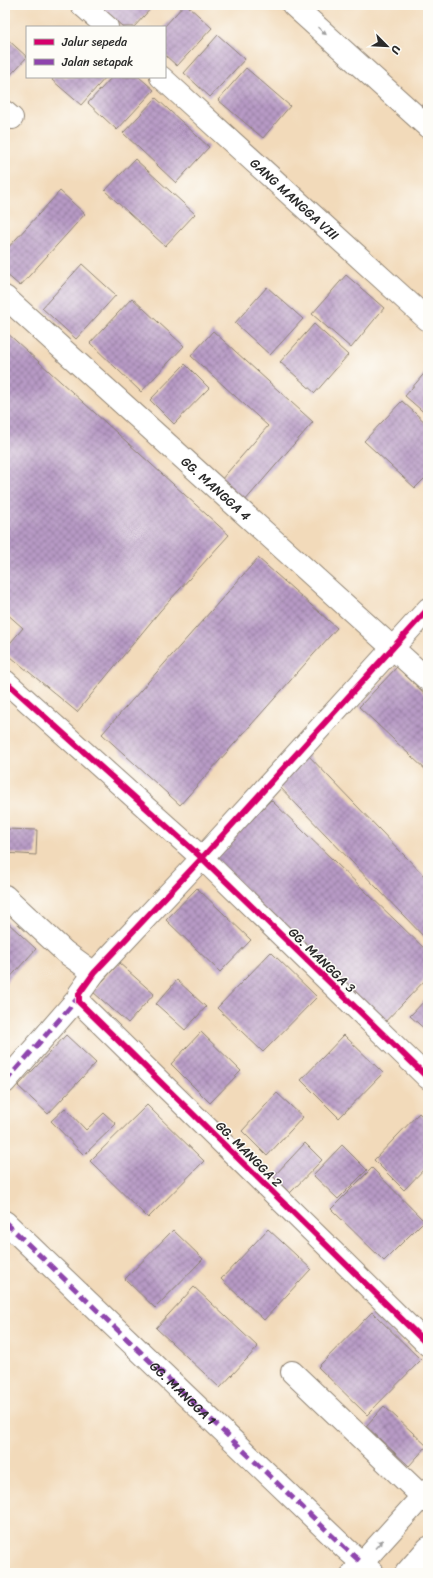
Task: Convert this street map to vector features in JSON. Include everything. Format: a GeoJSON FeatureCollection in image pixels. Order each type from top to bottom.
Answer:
{"type":"FeatureCollection","features":[{"type":"Feature","properties":{"kind":"main road"},"geometry":{"type":"LineString","coordinates":[[82,5],[106,26]]}},
{"type":"Feature","properties":{"kind":"main road"},"geometry":{"type":"LineString","coordinates":[[293,5],[428,127]]}},
{"type":"Feature","properties":{"kind":"main road","name":"GANG MANGGA VIII"},"geometry":{"type":"LineString","coordinates":[[162,78],[428,320]]}},
{"type":"Feature","properties":{"kind":"main road","name":"GG. MANGGA 4"},"geometry":{"type":"LineString","coordinates":[[5,297],[428,680]]}},
{"type":"Feature","properties":{"kind":"main road"},"geometry":{"type":"LineString","coordinates":[[5,1082],[78,998],[79,994],[94,973],[202,858],[428,609]]}},
{"type":"Feature","properties":{"kind":"main road","name":"GG. MANGGA 3"},"geometry":{"type":"LineString","coordinates":[[5,681],[202,858],[428,1078]]}},
{"type":"Feature","properties":{"kind":"main road"},"geometry":{"type":"LineString","coordinates":[[5,896],[65,952],[94,973]]}},
{"type":"Feature","properties":{"kind":"main road","name":"GG. MANGGA 2"},"geometry":{"type":"LineString","coordinates":[[78,998],[79,1002],[428,1345]]}},
{"type":"Feature","properties":{"kind":"main road","name":"GG. MANGGA 1"},"geometry":{"type":"LineString","coordinates":[[5,1222],[345,1548],[363,1570]]}},
{"type":"Feature","properties":{"kind":"main road"},"geometry":{"type":"LineString","coordinates":[[292,1372],[426,1496],[363,1570]]}},
{"type":"Feature","properties":{"kind":"main road"},"geometry":{"type":"LineString","coordinates":[[406,1573],[428,1548]]}},
{"type":"Feature","properties":{"kind":"building"},"geometry":{"type":"Polygon","coordinates":[[[105,5],[154,5],[135,26],[122,26],[102,8],[105,5]]]}},
{"type":"Feature","properties":{"kind":"building"},"geometry":{"type":"Polygon","coordinates":[[[184,5],[187,5],[212,28],[177,66],[166,56],[165,26],[184,5]]]}},
{"type":"Feature","properties":{"kind":"building"},"geometry":{"type":"Polygon","coordinates":[[[218,35],[245,59],[210,97],[184,73],[218,35]]]}},
{"type":"Feature","properties":{"kind":"building"},"geometry":{"type":"Polygon","coordinates":[[[5,37],[26,56],[26,58],[5,81],[5,37]]]}},
{"type":"Feature","properties":{"kind":"building"},"geometry":{"type":"Polygon","coordinates":[[[246,68],[290,106],[263,138],[218,100],[246,68]]]}},
{"type":"Feature","properties":{"kind":"building"},"geometry":{"type":"Polygon","coordinates":[[[53,78],[105,78],[81,105],[52,80],[53,78]]]}},
{"type":"Feature","properties":{"kind":"building"},"geometry":{"type":"Polygon","coordinates":[[[111,78],[140,78],[154,90],[117,130],[88,103],[111,78]]]}},
{"type":"Feature","properties":{"kind":"building"},"geometry":{"type":"Polygon","coordinates":[[[156,98],[209,147],[176,183],[123,133],[156,98]]]}},
{"type":"Feature","properties":{"kind":"building"},"geometry":{"type":"Polygon","coordinates":[[[428,99],[428,111],[422,106],[428,99]]]}},
{"type":"Feature","properties":{"kind":"building"},"geometry":{"type":"Polygon","coordinates":[[[135,159],[195,214],[165,246],[105,191],[135,159]]]}},
{"type":"Feature","properties":{"kind":"building"},"geometry":{"type":"Polygon","coordinates":[[[60,191],[85,214],[20,286],[5,273],[5,251],[60,191]]]}},
{"type":"Feature","properties":{"kind":"building"},"geometry":{"type":"Polygon","coordinates":[[[82,264],[116,295],[76,339],[42,308],[82,264]]]}},
{"type":"Feature","properties":{"kind":"building"},"geometry":{"type":"Polygon","coordinates":[[[346,275],[384,308],[351,348],[312,314],[346,275]]]}},
{"type":"Feature","properties":{"kind":"building"},"geometry":{"type":"Polygon","coordinates":[[[267,287],[303,319],[270,355],[235,323],[267,287]]]}},
{"type":"Feature","properties":{"kind":"building"},"geometry":{"type":"Polygon","coordinates":[[[132,298],[184,346],[141,392],[90,343],[132,298]]]}},
{"type":"Feature","properties":{"kind":"building"},"geometry":{"type":"Polygon","coordinates":[[[314,324],[348,355],[315,393],[280,362],[314,324]]]}},
{"type":"Feature","properties":{"kind":"building"},"geometry":{"type":"Polygon","coordinates":[[[5,331],[229,535],[160,611],[77,712],[5,652],[5,649],[23,628],[5,612],[5,331]]]}},
{"type":"Feature","properties":{"kind":"building"},"geometry":{"type":"Polygon","coordinates":[[[213,331],[313,422],[244,502],[220,481],[268,426],[191,356],[213,331]]]}},
{"type":"Feature","properties":{"kind":"building"},"geometry":{"type":"Polygon","coordinates":[[[185,364],[209,388],[174,424],[150,400],[185,364]]]}},
{"type":"Feature","properties":{"kind":"building"},"geometry":{"type":"Polygon","coordinates":[[[428,369],[428,416],[405,396],[428,369]]]}},
{"type":"Feature","properties":{"kind":"building"},"geometry":{"type":"Polygon","coordinates":[[[402,401],[428,425],[428,475],[415,488],[364,441],[402,401]]]}},
{"type":"Feature","properties":{"kind":"building"},"geometry":{"type":"Polygon","coordinates":[[[258,558],[337,628],[180,805],[102,734],[258,558]]]}},
{"type":"Feature","properties":{"kind":"building"},"geometry":{"type":"Polygon","coordinates":[[[397,667],[428,697],[428,772],[359,707],[397,667]]]}},
{"type":"Feature","properties":{"kind":"building"},"geometry":{"type":"Polygon","coordinates":[[[306,753],[428,880],[428,941],[276,783],[306,753]]]}},
{"type":"Feature","properties":{"kind":"building"},"geometry":{"type":"Polygon","coordinates":[[[271,800],[428,952],[428,977],[381,1026],[211,862],[271,800]]]}},
{"type":"Feature","properties":{"kind":"building"},"geometry":{"type":"Polygon","coordinates":[[[5,829],[37,830],[36,855],[5,853],[5,829]]]}},
{"type":"Feature","properties":{"kind":"building"},"geometry":{"type":"Polygon","coordinates":[[[197,888],[251,940],[220,972],[166,920],[197,888]]]}},
{"type":"Feature","properties":{"kind":"building"},"geometry":{"type":"Polygon","coordinates":[[[5,920],[36,949],[5,983],[5,920]]]}},
{"type":"Feature","properties":{"kind":"building"},"geometry":{"type":"Polygon","coordinates":[[[271,952],[317,997],[263,1052],[217,1008],[271,952]]]}},
{"type":"Feature","properties":{"kind":"building"},"geometry":{"type":"Polygon","coordinates":[[[119,963],[154,994],[128,1023],[93,992],[119,963]]]}},
{"type":"Feature","properties":{"kind":"building"},"geometry":{"type":"Polygon","coordinates":[[[177,980],[206,1007],[185,1030],[156,1004],[177,980]]]}},
{"type":"Feature","properties":{"kind":"building"},"geometry":{"type":"Polygon","coordinates":[[[428,997],[428,1032],[410,1016],[428,997]]]}},
{"type":"Feature","properties":{"kind":"building"},"geometry":{"type":"Polygon","coordinates":[[[201,1032],[241,1071],[210,1103],[171,1064],[201,1032]]]}},
{"type":"Feature","properties":{"kind":"building"},"geometry":{"type":"Polygon","coordinates":[[[66,1035],[96,1063],[48,1114],[18,1086],[66,1035]]]}},
{"type":"Feature","properties":{"kind":"building"},"geometry":{"type":"Polygon","coordinates":[[[344,1035],[383,1073],[339,1118],[301,1080],[344,1035]]]}},
{"type":"Feature","properties":{"kind":"building"},"geometry":{"type":"Polygon","coordinates":[[[277,1093],[303,1117],[267,1156],[242,1131],[277,1093]]]}},
{"type":"Feature","properties":{"kind":"building"},"geometry":{"type":"Polygon","coordinates":[[[147,1105],[204,1161],[148,1218],[90,1161],[147,1105]]]}},
{"type":"Feature","properties":{"kind":"building"},"geometry":{"type":"Polygon","coordinates":[[[65,1108],[86,1130],[104,1113],[116,1124],[84,1155],[51,1121],[65,1108]]]}},
{"type":"Feature","properties":{"kind":"building"},"geometry":{"type":"Polygon","coordinates":[[[419,1113],[428,1121],[428,1165],[404,1190],[374,1160],[419,1113]]]}},
{"type":"Feature","properties":{"kind":"building"},"geometry":{"type":"Polygon","coordinates":[[[305,1143],[322,1160],[290,1193],[273,1177],[305,1143]]]}},
{"type":"Feature","properties":{"kind":"building"},"geometry":{"type":"Polygon","coordinates":[[[342,1145],[367,1170],[338,1199],[313,1175],[342,1145]]]}},
{"type":"Feature","properties":{"kind":"building"},"geometry":{"type":"Polygon","coordinates":[[[372,1168],[424,1221],[384,1261],[331,1209],[372,1168]]]}},
{"type":"Feature","properties":{"kind":"building"},"geometry":{"type":"Polygon","coordinates":[[[268,1229],[311,1269],[264,1320],[221,1279],[268,1229]]]}},
{"type":"Feature","properties":{"kind":"building"},"geometry":{"type":"Polygon","coordinates":[[[173,1230],[203,1259],[155,1308],[125,1279],[173,1230]]]}},
{"type":"Feature","properties":{"kind":"building"},"geometry":{"type":"Polygon","coordinates":[[[194,1287],[258,1347],[220,1388],[156,1328],[194,1287]]]}},
{"type":"Feature","properties":{"kind":"building"},"geometry":{"type":"Polygon","coordinates":[[[372,1312],[421,1360],[367,1415],[318,1367],[372,1312]]]}},
{"type":"Feature","properties":{"kind":"building"},"geometry":{"type":"Polygon","coordinates":[[[384,1406],[427,1446],[409,1466],[366,1426],[384,1406]]]}},
{"type":"Feature","properties":{"kind":"marked path"},"geometry":{"type":"LineString","coordinates":[[5,1082],[78,998]]}},
{"type":"Feature","properties":{"kind":"marked path"},"geometry":{"type":"LineString","coordinates":[[5,1222],[362,1563]]}},
{"type":"Feature","properties":{"kind":"cycle path"},"geometry":{"type":"LineString","coordinates":[[428,609],[202,858],[94,973],[79,994],[79,1002],[428,1345]]}},
{"type":"Feature","properties":{"kind":"cycle path"},"geometry":{"type":"LineString","coordinates":[[5,681],[202,858],[428,1078]]}}]}
